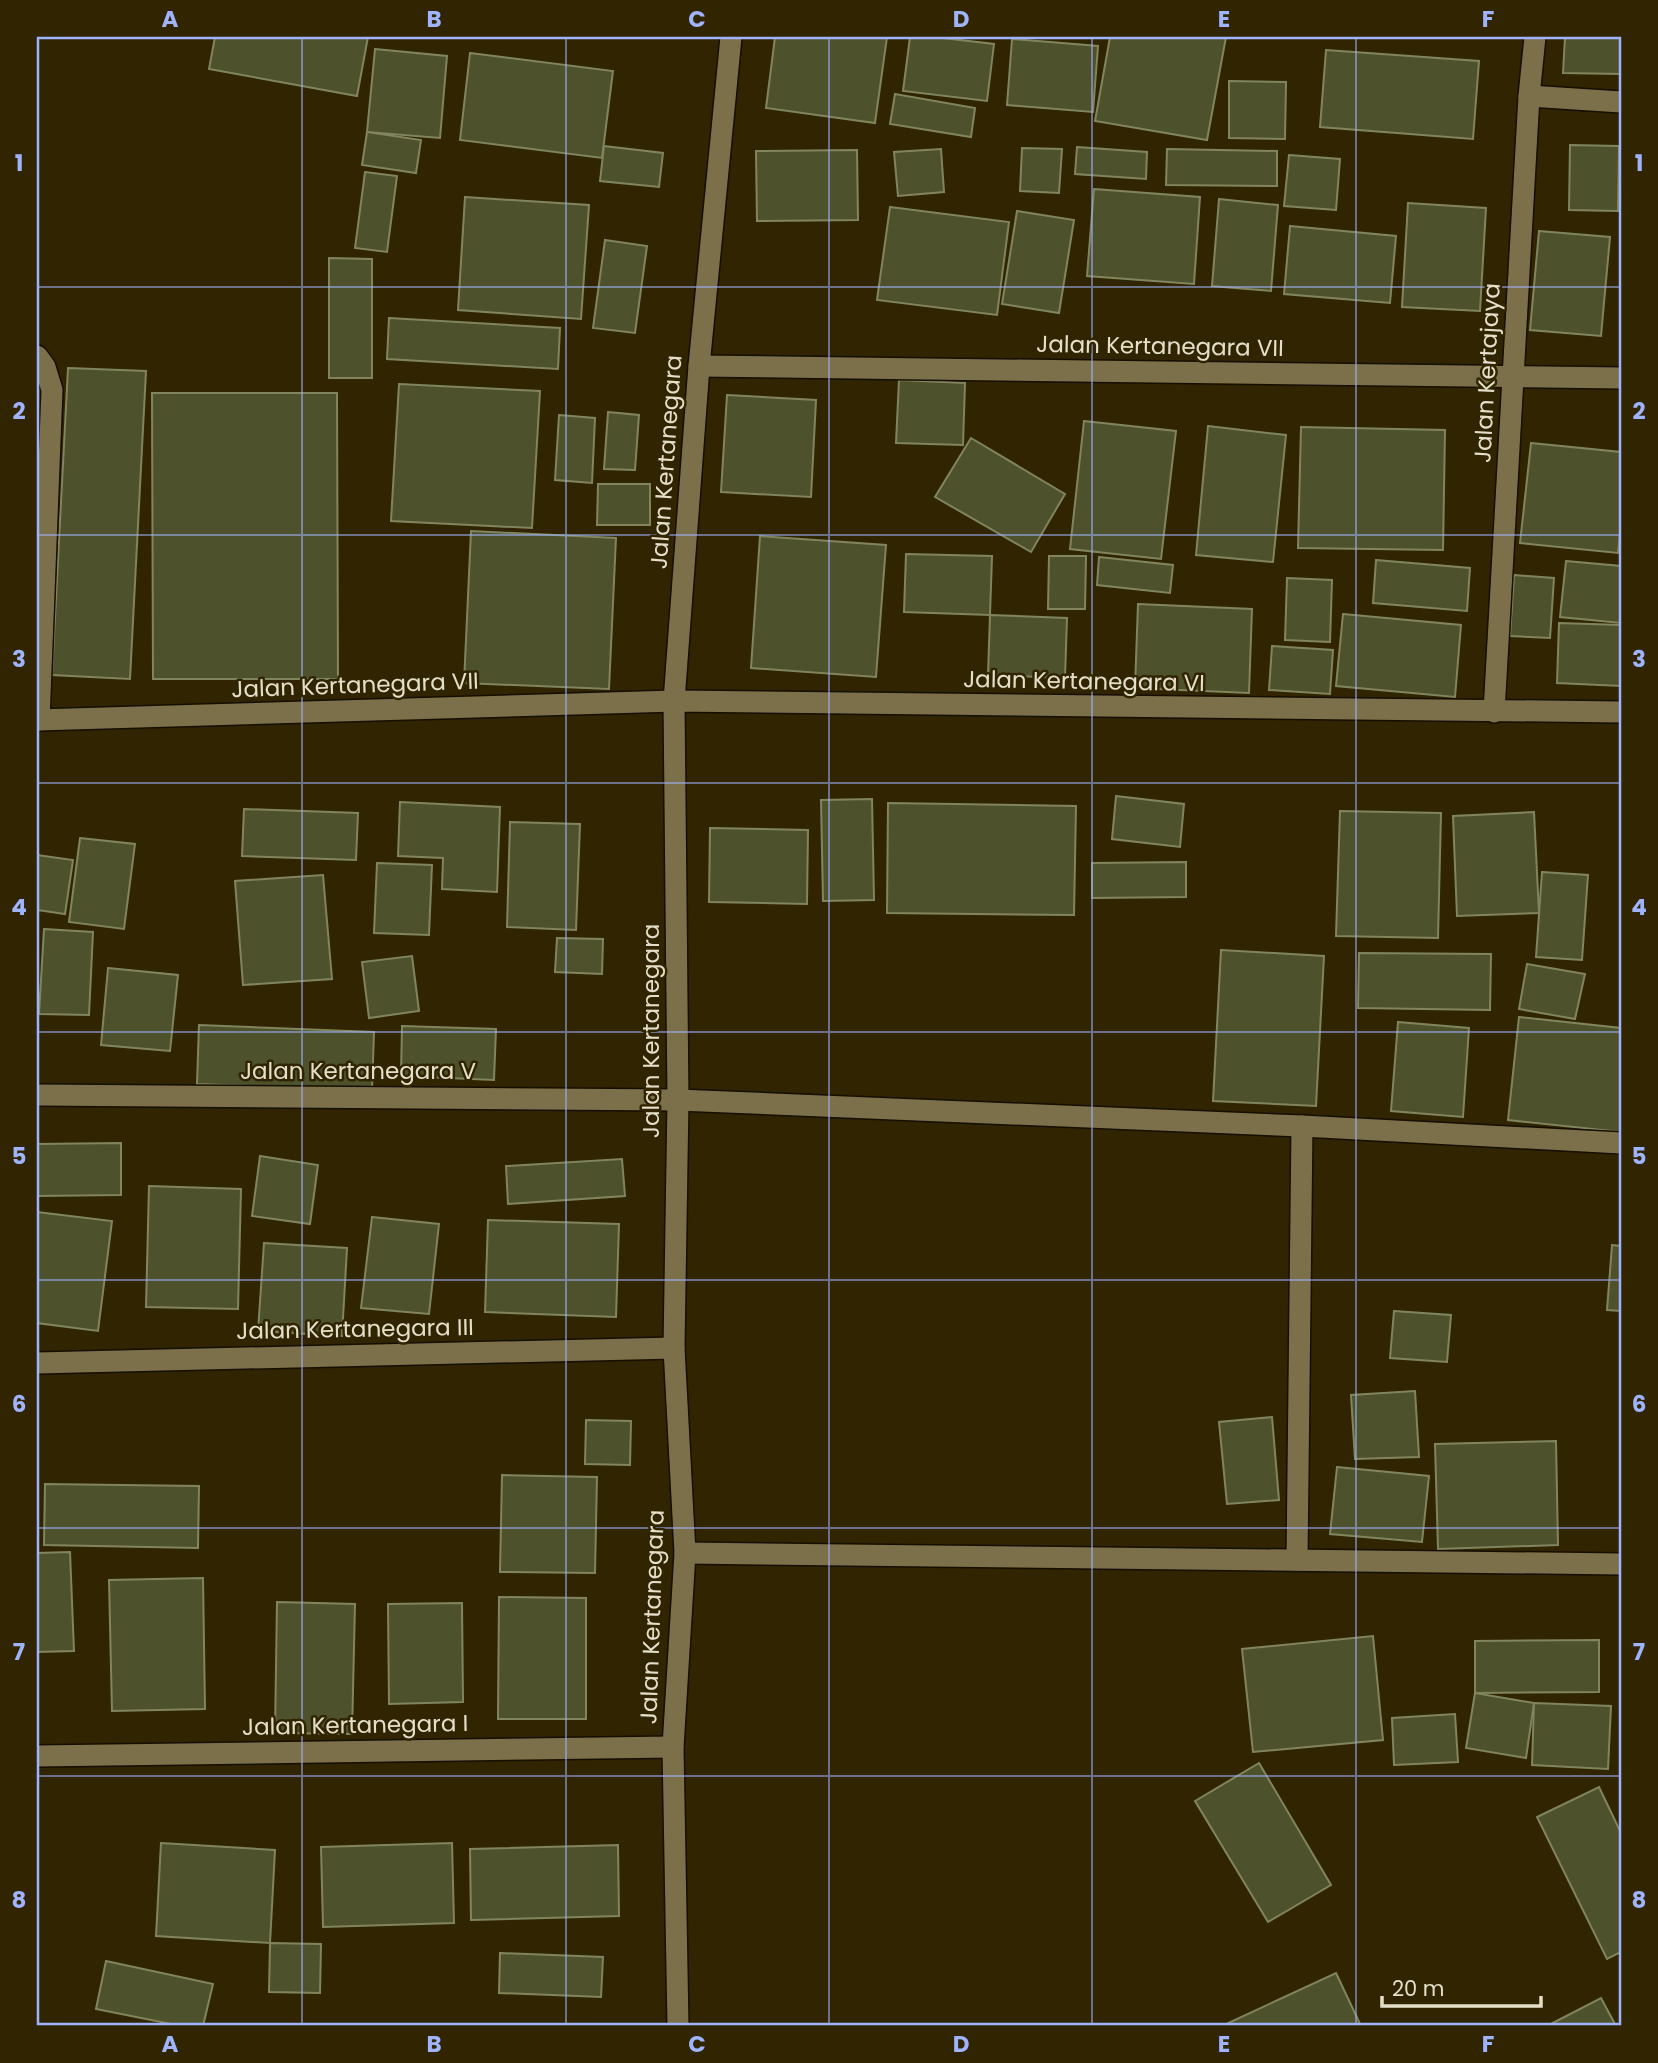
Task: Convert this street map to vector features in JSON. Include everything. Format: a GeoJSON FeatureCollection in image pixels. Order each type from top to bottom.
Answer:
{"type":"FeatureCollection","features":[{"type":"Feature","properties":{"kind":"street","name":"Jalan Kertanegara"},"geometry":{"type":"LineString","coordinates":[[678,2026],[673,1746],[685,1553],[674,1348],[678,1100],[674,702],[699,366],[731,37]]}},
{"type":"Feature","properties":{"kind":"street","name":"Jalan Kertajaya"},"geometry":{"type":"LineString","coordinates":[[1494,712],[1529,96],[1535,37]]}},
{"type":"Feature","properties":{"kind":"street"},"geometry":{"type":"LineString","coordinates":[[1529,96],[1621,102]]}},
{"type":"Feature","properties":{"kind":"street"},"geometry":{"type":"LineString","coordinates":[[37,356],[45,367],[52,390],[38,720]]}},
{"type":"Feature","properties":{"kind":"street","name":"Jalan Kertanegara VII"},"geometry":{"type":"LineString","coordinates":[[699,366],[1621,378]]}},
{"type":"Feature","properties":{"kind":"street","name":"Jalan Kertanegara VII"},"geometry":{"type":"LineString","coordinates":[[38,720],[674,702]]}},
{"type":"Feature","properties":{"kind":"street","name":"Jalan Kertanegara VI"},"geometry":{"type":"LineString","coordinates":[[674,702],[1621,712]]}},
{"type":"Feature","properties":{"kind":"street","name":"Jalan Kertanegara V"},"geometry":{"type":"LineString","coordinates":[[37,1095],[678,1100],[1302,1126],[1621,1143]]}},
{"type":"Feature","properties":{"kind":"street"},"geometry":{"type":"LineString","coordinates":[[1297,1560],[1302,1126]]}},
{"type":"Feature","properties":{"kind":"street","name":"Jalan Kertanegara III"},"geometry":{"type":"LineString","coordinates":[[37,1363],[674,1348]]}},
{"type":"Feature","properties":{"kind":"street"},"geometry":{"type":"LineString","coordinates":[[685,1553],[1621,1564]]}},
{"type":"Feature","properties":{"kind":"street","name":"Jalan Kertanegara I"},"geometry":{"type":"LineString","coordinates":[[37,1756],[673,1746]]}},
{"type":"Feature","properties":{"kind":"building"},"geometry":{"type":"Polygon","coordinates":[[[215,37],[368,37],[357,96],[209,69],[215,37]]]}},
{"type":"Feature","properties":{"kind":"building"},"geometry":{"type":"Polygon","coordinates":[[[775,37],[887,37],[875,123],[766,108],[775,37]]]}},
{"type":"Feature","properties":{"kind":"building"},"geometry":{"type":"Polygon","coordinates":[[[910,37],[994,44],[987,101],[903,91],[910,37]]]}},
{"type":"Feature","properties":{"kind":"building"},"geometry":{"type":"Polygon","coordinates":[[[1110,37],[1226,37],[1207,140],[1095,121],[1110,37]]]}},
{"type":"Feature","properties":{"kind":"building"},"geometry":{"type":"Polygon","coordinates":[[[1565,37],[1621,37],[1621,74],[1563,73],[1565,37]]]}},
{"type":"Feature","properties":{"kind":"building"},"geometry":{"type":"Polygon","coordinates":[[[1012,39],[1098,46],[1093,112],[1007,105],[1012,39]]]}},
{"type":"Feature","properties":{"kind":"building"},"geometry":{"type":"Polygon","coordinates":[[[375,49],[447,56],[440,138],[367,132],[375,49]]]}},
{"type":"Feature","properties":{"kind":"building"},"geometry":{"type":"Polygon","coordinates":[[[1326,50],[1479,61],[1473,139],[1320,127],[1326,50]]]}},
{"type":"Feature","properties":{"kind":"building"},"geometry":{"type":"Polygon","coordinates":[[[470,53],[613,71],[602,158],[460,140],[470,53]]]}},
{"type":"Feature","properties":{"kind":"building"},"geometry":{"type":"Polygon","coordinates":[[[1229,81],[1286,82],[1285,139],[1229,138],[1229,81]]]}},
{"type":"Feature","properties":{"kind":"building"},"geometry":{"type":"Polygon","coordinates":[[[895,94],[975,108],[971,137],[890,124],[895,94]]]}},
{"type":"Feature","properties":{"kind":"building"},"geometry":{"type":"Polygon","coordinates":[[[367,132],[421,140],[416,173],[362,165],[367,132]]]}},
{"type":"Feature","properties":{"kind":"building"},"geometry":{"type":"Polygon","coordinates":[[[1570,145],[1619,146],[1618,211],[1569,210],[1570,145]]]}},
{"type":"Feature","properties":{"kind":"building"},"geometry":{"type":"Polygon","coordinates":[[[604,146],[663,153],[659,187],[600,181],[604,146]]]}},
{"type":"Feature","properties":{"kind":"building"},"geometry":{"type":"Polygon","coordinates":[[[1077,147],[1147,152],[1146,179],[1075,174],[1077,147]]]}},
{"type":"Feature","properties":{"kind":"building"},"geometry":{"type":"Polygon","coordinates":[[[1022,148],[1062,149],[1059,193],[1020,191],[1022,148]]]}},
{"type":"Feature","properties":{"kind":"building"},"geometry":{"type":"Polygon","coordinates":[[[941,149],[944,192],[898,196],[894,152],[941,149]]]}},
{"type":"Feature","properties":{"kind":"building"},"geometry":{"type":"Polygon","coordinates":[[[1167,149],[1277,151],[1277,186],[1166,185],[1167,149]]]}},
{"type":"Feature","properties":{"kind":"building"},"geometry":{"type":"Polygon","coordinates":[[[857,150],[858,220],[757,221],[756,151],[857,150]]]}},
{"type":"Feature","properties":{"kind":"building"},"geometry":{"type":"Polygon","coordinates":[[[1289,155],[1340,159],[1336,210],[1284,206],[1289,155]]]}},
{"type":"Feature","properties":{"kind":"building"},"geometry":{"type":"Polygon","coordinates":[[[365,172],[397,176],[387,252],[355,248],[365,172]]]}},
{"type":"Feature","properties":{"kind":"building"},"geometry":{"type":"Polygon","coordinates":[[[1094,189],[1200,197],[1194,284],[1087,276],[1094,189]]]}},
{"type":"Feature","properties":{"kind":"building"},"geometry":{"type":"Polygon","coordinates":[[[465,197],[589,205],[581,319],[458,310],[465,197]]]}},
{"type":"Feature","properties":{"kind":"building"},"geometry":{"type":"Polygon","coordinates":[[[1219,199],[1278,205],[1271,291],[1212,286],[1219,199]]]}},
{"type":"Feature","properties":{"kind":"building"},"geometry":{"type":"Polygon","coordinates":[[[1408,203],[1486,208],[1480,311],[1402,307],[1408,203]]]}},
{"type":"Feature","properties":{"kind":"building"},"geometry":{"type":"Polygon","coordinates":[[[890,207],[1009,222],[997,315],[877,300],[890,207]]]}},
{"type":"Feature","properties":{"kind":"building"},"geometry":{"type":"Polygon","coordinates":[[[1017,211],[1074,220],[1059,313],[1002,304],[1017,211]]]}},
{"type":"Feature","properties":{"kind":"building"},"geometry":{"type":"Polygon","coordinates":[[[1290,226],[1396,236],[1390,303],[1284,294],[1290,226]]]}},
{"type":"Feature","properties":{"kind":"building"},"geometry":{"type":"Polygon","coordinates":[[[1539,231],[1610,237],[1601,336],[1530,330],[1539,231]]]}},
{"type":"Feature","properties":{"kind":"building"},"geometry":{"type":"Polygon","coordinates":[[[605,240],[647,246],[635,333],[593,328],[605,240]]]}},
{"type":"Feature","properties":{"kind":"building"},"geometry":{"type":"Polygon","coordinates":[[[329,258],[372,259],[372,378],[329,378],[329,258]]]}},
{"type":"Feature","properties":{"kind":"building"},"geometry":{"type":"Polygon","coordinates":[[[389,318],[560,328],[558,369],[387,359],[389,318]]]}},
{"type":"Feature","properties":{"kind":"building"},"geometry":{"type":"Polygon","coordinates":[[[68,368],[146,371],[130,679],[52,675],[68,368]]]}},
{"type":"Feature","properties":{"kind":"building"},"geometry":{"type":"Polygon","coordinates":[[[899,380],[965,383],[963,445],[896,443],[899,380]]]}},
{"type":"Feature","properties":{"kind":"building"},"geometry":{"type":"Polygon","coordinates":[[[399,384],[540,391],[532,528],[391,521],[399,384]]]}},
{"type":"Feature","properties":{"kind":"building"},"geometry":{"type":"Polygon","coordinates":[[[152,393],[337,393],[338,679],[153,679],[152,393]]]}},
{"type":"Feature","properties":{"kind":"building"},"geometry":{"type":"Polygon","coordinates":[[[727,395],[816,400],[811,497],[721,492],[727,395]]]}},
{"type":"Feature","properties":{"kind":"building"},"geometry":{"type":"Polygon","coordinates":[[[608,412],[639,415],[635,470],[604,469],[608,412]]]}},
{"type":"Feature","properties":{"kind":"building"},"geometry":{"type":"Polygon","coordinates":[[[559,415],[595,418],[592,483],[555,480],[559,415]]]}},
{"type":"Feature","properties":{"kind":"building"},"geometry":{"type":"Polygon","coordinates":[[[1084,421],[1176,431],[1161,559],[1070,549],[1084,421]]]}},
{"type":"Feature","properties":{"kind":"building"},"geometry":{"type":"Polygon","coordinates":[[[1208,426],[1286,435],[1273,562],[1196,555],[1208,426]]]}},
{"type":"Feature","properties":{"kind":"building"},"geometry":{"type":"Polygon","coordinates":[[[1301,427],[1445,430],[1443,550],[1298,548],[1301,427]]]}},
{"type":"Feature","properties":{"kind":"building"},"geometry":{"type":"Polygon","coordinates":[[[971,438],[1065,494],[1031,552],[935,497],[971,438]]]}},
{"type":"Feature","properties":{"kind":"building"},"geometry":{"type":"Polygon","coordinates":[[[1531,443],[1621,452],[1618,553],[1520,543],[1531,443]]]}},
{"type":"Feature","properties":{"kind":"building"},"geometry":{"type":"Polygon","coordinates":[[[598,484],[650,484],[650,525],[597,525],[598,484]]]}},
{"type":"Feature","properties":{"kind":"building"},"geometry":{"type":"Polygon","coordinates":[[[471,531],[616,538],[609,689],[464,683],[471,531]]]}},
{"type":"Feature","properties":{"kind":"building"},"geometry":{"type":"Polygon","coordinates":[[[760,536],[886,545],[876,677],[751,668],[760,536]]]}},
{"type":"Feature","properties":{"kind":"building"},"geometry":{"type":"Polygon","coordinates":[[[906,554],[992,556],[990,615],[904,612],[906,554]]]}},
{"type":"Feature","properties":{"kind":"building"},"geometry":{"type":"Polygon","coordinates":[[[1049,556],[1086,556],[1085,609],[1048,609],[1049,556]]]}},
{"type":"Feature","properties":{"kind":"building"},"geometry":{"type":"Polygon","coordinates":[[[1099,557],[1173,565],[1170,593],[1097,585],[1099,557]]]}},
{"type":"Feature","properties":{"kind":"building"},"geometry":{"type":"Polygon","coordinates":[[[1376,560],[1470,568],[1467,611],[1373,603],[1376,560]]]}},
{"type":"Feature","properties":{"kind":"building"},"geometry":{"type":"Polygon","coordinates":[[[1566,561],[1621,566],[1621,623],[1560,617],[1566,561]]]}},
{"type":"Feature","properties":{"kind":"building"},"geometry":{"type":"Polygon","coordinates":[[[1514,575],[1554,578],[1550,638],[1510,636],[1514,575]]]}},
{"type":"Feature","properties":{"kind":"building"},"geometry":{"type":"Polygon","coordinates":[[[1287,578],[1332,580],[1330,642],[1285,640],[1287,578]]]}},
{"type":"Feature","properties":{"kind":"building"},"geometry":{"type":"Polygon","coordinates":[[[1138,604],[1252,609],[1249,693],[1135,688],[1138,604]]]}},
{"type":"Feature","properties":{"kind":"building"},"geometry":{"type":"Polygon","coordinates":[[[1343,614],[1461,625],[1455,697],[1336,686],[1343,614]]]}},
{"type":"Feature","properties":{"kind":"building"},"geometry":{"type":"Polygon","coordinates":[[[990,615],[1067,618],[1065,678],[988,675],[990,615]]]}},
{"type":"Feature","properties":{"kind":"building"},"geometry":{"type":"Polygon","coordinates":[[[1559,623],[1621,625],[1621,686],[1557,683],[1559,623]]]}},
{"type":"Feature","properties":{"kind":"building"},"geometry":{"type":"Polygon","coordinates":[[[1272,646],[1333,650],[1330,694],[1269,690],[1272,646]]]}},
{"type":"Feature","properties":{"kind":"building"},"geometry":{"type":"Polygon","coordinates":[[[1116,796],[1184,804],[1180,847],[1112,839],[1116,796]]]}},
{"type":"Feature","properties":{"kind":"building"},"geometry":{"type":"Polygon","coordinates":[[[872,799],[874,900],[823,901],[821,800],[872,799]]]}},
{"type":"Feature","properties":{"kind":"building"},"geometry":{"type":"Polygon","coordinates":[[[400,802],[500,807],[497,892],[442,889],[443,858],[398,856],[400,802]]]}},
{"type":"Feature","properties":{"kind":"building"},"geometry":{"type":"Polygon","coordinates":[[[888,803],[1076,806],[1074,915],[887,913],[888,803]]]}},
{"type":"Feature","properties":{"kind":"building"},"geometry":{"type":"Polygon","coordinates":[[[244,809],[358,813],[356,860],[242,856],[244,809]]]}},
{"type":"Feature","properties":{"kind":"building"},"geometry":{"type":"Polygon","coordinates":[[[1340,811],[1441,813],[1438,938],[1336,936],[1340,811]]]}},
{"type":"Feature","properties":{"kind":"building"},"geometry":{"type":"Polygon","coordinates":[[[1534,812],[1539,913],[1457,916],[1453,816],[1534,812]]]}},
{"type":"Feature","properties":{"kind":"building"},"geometry":{"type":"Polygon","coordinates":[[[510,822],[580,824],[576,930],[507,927],[510,822]]]}},
{"type":"Feature","properties":{"kind":"building"},"geometry":{"type":"Polygon","coordinates":[[[710,828],[808,830],[807,904],[709,902],[710,828]]]}},
{"type":"Feature","properties":{"kind":"building"},"geometry":{"type":"Polygon","coordinates":[[[80,838],[135,844],[124,929],[69,922],[80,838]]]}},
{"type":"Feature","properties":{"kind":"building"},"geometry":{"type":"Polygon","coordinates":[[[37,855],[73,860],[65,914],[37,910],[37,855]]]}},
{"type":"Feature","properties":{"kind":"building"},"geometry":{"type":"Polygon","coordinates":[[[1186,862],[1186,897],[1092,898],[1092,863],[1186,862]]]}},
{"type":"Feature","properties":{"kind":"building"},"geometry":{"type":"Polygon","coordinates":[[[377,863],[432,865],[429,935],[374,933],[377,863]]]}},
{"type":"Feature","properties":{"kind":"building"},"geometry":{"type":"Polygon","coordinates":[[[1542,872],[1588,875],[1582,960],[1536,957],[1542,872]]]}},
{"type":"Feature","properties":{"kind":"building"},"geometry":{"type":"Polygon","coordinates":[[[323,875],[332,979],[243,985],[235,881],[323,875]]]}},
{"type":"Feature","properties":{"kind":"building"},"geometry":{"type":"Polygon","coordinates":[[[44,929],[93,932],[89,1015],[39,1014],[44,929]]]}},
{"type":"Feature","properties":{"kind":"building"},"geometry":{"type":"Polygon","coordinates":[[[557,938],[603,939],[602,974],[555,972],[557,938]]]}},
{"type":"Feature","properties":{"kind":"building"},"geometry":{"type":"Polygon","coordinates":[[[1221,950],[1324,956],[1316,1106],[1213,1101],[1221,950]]]}},
{"type":"Feature","properties":{"kind":"building"},"geometry":{"type":"Polygon","coordinates":[[[1359,953],[1491,954],[1490,1010],[1358,1008],[1359,953]]]}},
{"type":"Feature","properties":{"kind":"building"},"geometry":{"type":"Polygon","coordinates":[[[412,956],[419,1011],[369,1018],[362,962],[412,956]]]}},
{"type":"Feature","properties":{"kind":"building"},"geometry":{"type":"Polygon","coordinates":[[[1527,964],[1585,974],[1575,1019],[1519,1009],[1527,964]]]}},
{"type":"Feature","properties":{"kind":"building"},"geometry":{"type":"Polygon","coordinates":[[[108,968],[178,975],[170,1051],[101,1045],[108,968]]]}},
{"type":"Feature","properties":{"kind":"building"},"geometry":{"type":"Polygon","coordinates":[[[1519,1017],[1621,1028],[1621,1132],[1508,1120],[1519,1017]]]}},
{"type":"Feature","properties":{"kind":"building"},"geometry":{"type":"Polygon","coordinates":[[[1398,1022],[1469,1028],[1463,1117],[1391,1111],[1398,1022]]]}},
{"type":"Feature","properties":{"kind":"building"},"geometry":{"type":"Polygon","coordinates":[[[199,1025],[374,1032],[372,1091],[197,1084],[199,1025]]]}},
{"type":"Feature","properties":{"kind":"building"},"geometry":{"type":"Polygon","coordinates":[[[402,1026],[496,1029],[494,1080],[401,1076],[402,1026]]]}},
{"type":"Feature","properties":{"kind":"building"},"geometry":{"type":"Polygon","coordinates":[[[121,1143],[121,1195],[37,1196],[37,1144],[121,1143]]]}},
{"type":"Feature","properties":{"kind":"building"},"geometry":{"type":"Polygon","coordinates":[[[260,1156],[318,1165],[310,1224],[252,1216],[260,1156]]]}},
{"type":"Feature","properties":{"kind":"building"},"geometry":{"type":"Polygon","coordinates":[[[622,1159],[625,1196],[508,1204],[506,1166],[622,1159]]]}},
{"type":"Feature","properties":{"kind":"building"},"geometry":{"type":"Polygon","coordinates":[[[149,1186],[241,1189],[238,1309],[146,1307],[149,1186]]]}},
{"type":"Feature","properties":{"kind":"building"},"geometry":{"type":"Polygon","coordinates":[[[37,1212],[112,1221],[98,1331],[37,1323],[37,1212]]]}},
{"type":"Feature","properties":{"kind":"building"},"geometry":{"type":"Polygon","coordinates":[[[372,1217],[439,1224],[429,1314],[361,1308],[372,1217]]]}},
{"type":"Feature","properties":{"kind":"building"},"geometry":{"type":"Polygon","coordinates":[[[488,1220],[619,1224],[616,1317],[485,1312],[488,1220]]]}},
{"type":"Feature","properties":{"kind":"building"},"geometry":{"type":"Polygon","coordinates":[[[264,1243],[347,1248],[342,1336],[258,1331],[264,1243]]]}},
{"type":"Feature","properties":{"kind":"building"},"geometry":{"type":"Polygon","coordinates":[[[1612,1245],[1621,1246],[1621,1311],[1607,1310],[1612,1245]]]}},
{"type":"Feature","properties":{"kind":"building"},"geometry":{"type":"Polygon","coordinates":[[[1394,1311],[1451,1315],[1447,1362],[1390,1358],[1394,1311]]]}},
{"type":"Feature","properties":{"kind":"building"},"geometry":{"type":"Polygon","coordinates":[[[1415,1391],[1419,1457],[1355,1459],[1351,1395],[1415,1391]]]}},
{"type":"Feature","properties":{"kind":"building"},"geometry":{"type":"Polygon","coordinates":[[[1272,1417],[1279,1500],[1227,1504],[1219,1422],[1272,1417]]]}},
{"type":"Feature","properties":{"kind":"building"},"geometry":{"type":"Polygon","coordinates":[[[586,1420],[631,1421],[630,1465],[585,1464],[586,1420]]]}},
{"type":"Feature","properties":{"kind":"building"},"geometry":{"type":"Polygon","coordinates":[[[1556,1441],[1558,1545],[1438,1549],[1435,1444],[1556,1441]]]}},
{"type":"Feature","properties":{"kind":"building"},"geometry":{"type":"Polygon","coordinates":[[[1337,1467],[1429,1476],[1422,1542],[1330,1534],[1337,1467]]]}},
{"type":"Feature","properties":{"kind":"building"},"geometry":{"type":"Polygon","coordinates":[[[502,1475],[597,1477],[595,1573],[500,1572],[502,1475]]]}},
{"type":"Feature","properties":{"kind":"building"},"geometry":{"type":"Polygon","coordinates":[[[45,1484],[199,1486],[198,1548],[44,1545],[45,1484]]]}},
{"type":"Feature","properties":{"kind":"building"},"geometry":{"type":"Polygon","coordinates":[[[70,1552],[74,1651],[37,1652],[37,1553],[70,1552]]]}},
{"type":"Feature","properties":{"kind":"building"},"geometry":{"type":"Polygon","coordinates":[[[203,1578],[205,1709],[112,1711],[109,1580],[203,1578]]]}},
{"type":"Feature","properties":{"kind":"building"},"geometry":{"type":"Polygon","coordinates":[[[499,1597],[586,1598],[586,1719],[498,1719],[499,1597]]]}},
{"type":"Feature","properties":{"kind":"building"},"geometry":{"type":"Polygon","coordinates":[[[277,1602],[355,1604],[352,1734],[275,1733],[277,1602]]]}},
{"type":"Feature","properties":{"kind":"building"},"geometry":{"type":"Polygon","coordinates":[[[462,1603],[463,1702],[389,1704],[388,1604],[462,1603]]]}},
{"type":"Feature","properties":{"kind":"building"},"geometry":{"type":"Polygon","coordinates":[[[1373,1636],[1383,1740],[1253,1752],[1242,1649],[1373,1636]]]}},
{"type":"Feature","properties":{"kind":"building"},"geometry":{"type":"Polygon","coordinates":[[[1599,1640],[1599,1692],[1475,1693],[1475,1641],[1599,1640]]]}},
{"type":"Feature","properties":{"kind":"building"},"geometry":{"type":"Polygon","coordinates":[[[1475,1693],[1534,1703],[1526,1758],[1466,1748],[1475,1693]]]}},
{"type":"Feature","properties":{"kind":"building"},"geometry":{"type":"Polygon","coordinates":[[[1534,1703],[1611,1706],[1608,1769],[1532,1765],[1534,1703]]]}},
{"type":"Feature","properties":{"kind":"building"},"geometry":{"type":"Polygon","coordinates":[[[1455,1714],[1458,1762],[1394,1765],[1392,1718],[1455,1714]]]}},
{"type":"Feature","properties":{"kind":"building"},"geometry":{"type":"Polygon","coordinates":[[[1259,1763],[1331,1885],[1268,1922],[1195,1801],[1259,1763]]]}},
{"type":"Feature","properties":{"kind":"building"},"geometry":{"type":"Polygon","coordinates":[[[1599,1787],[1621,1833],[1621,1952],[1607,1959],[1537,1817],[1599,1787]]]}},
{"type":"Feature","properties":{"kind":"building"},"geometry":{"type":"Polygon","coordinates":[[[161,1843],[275,1850],[270,1943],[156,1936],[161,1843]]]}},
{"type":"Feature","properties":{"kind":"building"},"geometry":{"type":"Polygon","coordinates":[[[452,1843],[454,1923],[323,1927],[321,1847],[452,1843]]]}},
{"type":"Feature","properties":{"kind":"building"},"geometry":{"type":"Polygon","coordinates":[[[618,1845],[619,1916],[471,1920],[470,1849],[618,1845]]]}},
{"type":"Feature","properties":{"kind":"building"},"geometry":{"type":"Polygon","coordinates":[[[270,1943],[321,1944],[320,1993],[269,1992],[270,1943]]]}},
{"type":"Feature","properties":{"kind":"building"},"geometry":{"type":"Polygon","coordinates":[[[500,1953],[603,1957],[601,1997],[499,1993],[500,1953]]]}},
{"type":"Feature","properties":{"kind":"building"},"geometry":{"type":"Polygon","coordinates":[[[106,1961],[213,1984],[203,2026],[181,2026],[96,2009],[106,1961]]]}},
{"type":"Feature","properties":{"kind":"building"},"geometry":{"type":"Polygon","coordinates":[[[1336,1973],[1361,2026],[1222,2026],[1336,1973]]]}},
{"type":"Feature","properties":{"kind":"building"},"geometry":{"type":"Polygon","coordinates":[[[1601,1998],[1616,2026],[1547,2026],[1601,1998]]]}}]}
